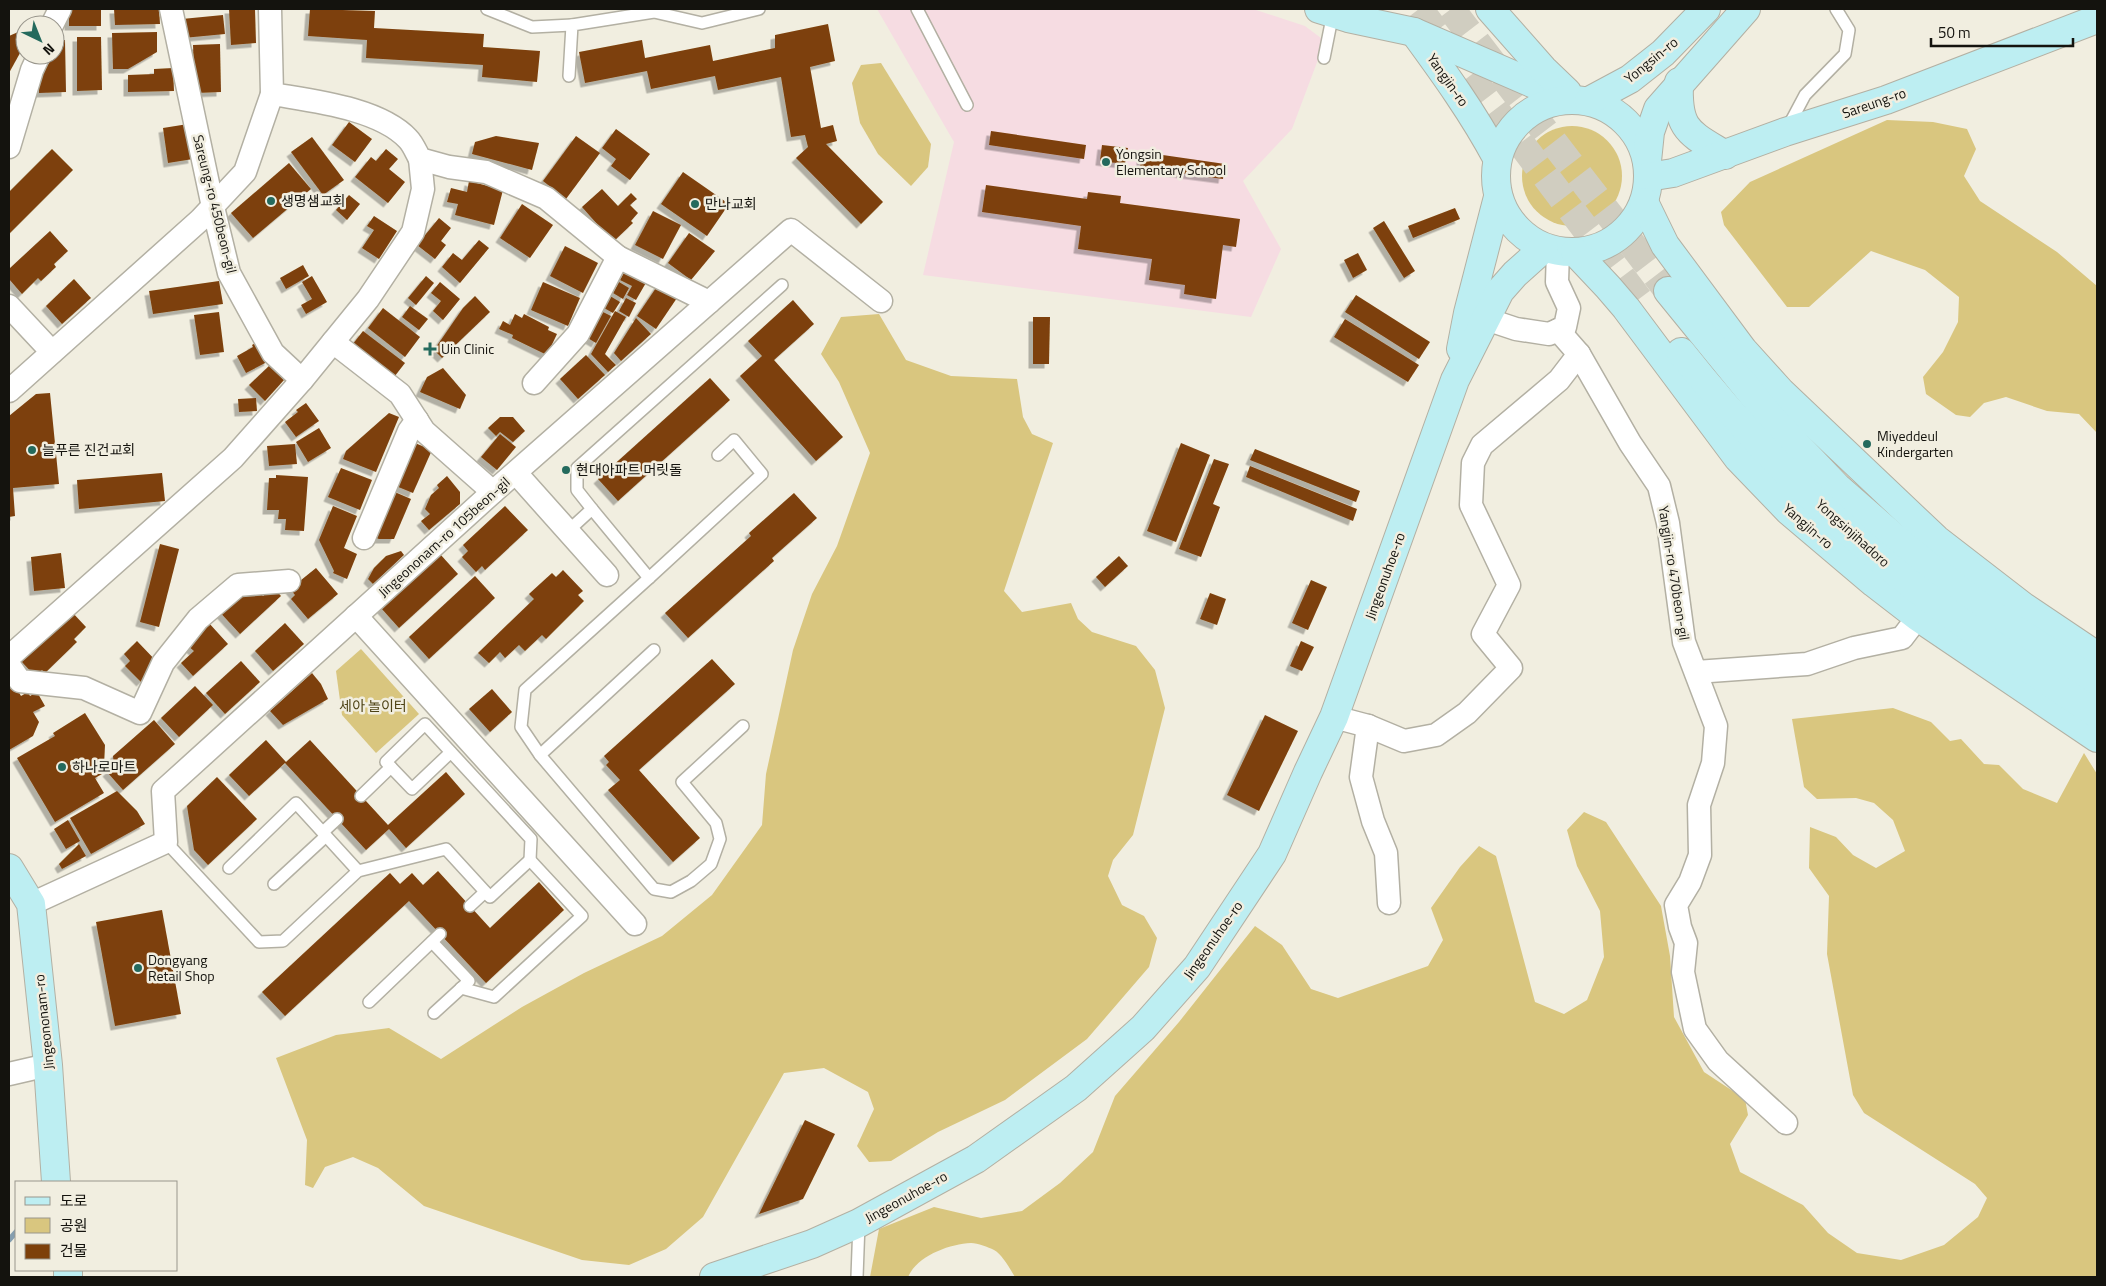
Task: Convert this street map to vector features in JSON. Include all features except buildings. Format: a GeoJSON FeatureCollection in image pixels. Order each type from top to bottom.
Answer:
{"type":"FeatureCollection","features":[{"type":"Feature","properties":{"kind":"main road","name":"Yangjin-ro"},"geometry":{"type":"LineString","coordinates":[[1390,9],[1414,32],[1449,80],[1484,133],[1497,158]]}},
{"type":"Feature","properties":{"kind":"main road"},"geometry":{"type":"LineString","coordinates":[[1490,9],[1543,69],[1576,100]]}},
{"type":"Feature","properties":{"kind":"main road","name":"Yongsin-ro"},"geometry":{"type":"LineString","coordinates":[[1576,100],[1630,79],[1663,53],[1706,9]]}},
{"type":"Feature","properties":{"kind":"main road"},"geometry":{"type":"LineString","coordinates":[[1576,100],[1541,106],[1521,119],[1506,136],[1497,158],[1495,178],[1498,197],[1505,214],[1515,228],[1529,239],[1559,250],[1597,248],[1617,237],[1633,221],[1646,180],[1650,132],[1658,109],[1746,9]]}},
{"type":"Feature","properties":{"kind":"main road"},"geometry":{"type":"LineString","coordinates":[[1326,11],[1414,32],[1541,87],[1610,110],[1628,124],[1640,141],[1646,180],[1666,245],[1743,350],[1782,392],[1936,539],[2024,607],[2097,656]]}},
{"type":"Feature","properties":{"kind":"main road","name":"Sareung-ro"},"geometry":{"type":"LineString","coordinates":[[1646,180],[1673,173],[1785,132],[1886,100],[2097,18]]}},
{"type":"Feature","properties":{"kind":"main road"},"geometry":{"type":"LineString","coordinates":[[1680,82],[1679,98],[1683,122],[1690,133],[1725,155]]}},
{"type":"Feature","properties":{"kind":"main road","name":"Jingeonuhoe-ro"},"geometry":{"type":"LineString","coordinates":[[1455,380],[1468,313],[1498,197]]}},
{"type":"Feature","properties":{"kind":"main road","name":"Yangjin-ro"},"geometry":{"type":"LineString","coordinates":[[1559,250],[1614,294],[1738,458],[1790,511],[1874,583],[1918,617],[2097,738]]}},
{"type":"Feature","properties":{"kind":"main road","name":"Jingeonuhoe-ro"},"geometry":{"type":"LineString","coordinates":[[714,1277],[812,1244],[859,1223],[976,1159],[1076,1088],[1144,1028],[1197,967],[1272,854],[1334,717],[1455,380],[1500,291],[1515,274],[1559,250]]}},
{"type":"Feature","properties":{"kind":"main road","name":"Yongsinjihadoro"},"geometry":{"type":"LineString","coordinates":[[1668,291],[1773,420],[1837,487],[1910,551],[1983,608],[2097,684]]}},
{"type":"Feature","properties":{"kind":"main road","name":"Yongsinjihadoro"},"geometry":{"type":"LineString","coordinates":[[1647,310],[1700,376],[1757,439],[1816,500],[1865,546],[1912,586],[1967,627],[2097,714]]}},
{"type":"Feature","properties":{"kind":"main road","name":"Jingeononam-ro"},"geometry":{"type":"LineString","coordinates":[[9,868],[31,904],[48,1065],[56,1181]]}},
{"type":"Feature","properties":{"kind":"street","name":"Sareung-ro 450beon-gil"},"geometry":{"type":"LineString","coordinates":[[171,9],[229,273],[273,353],[302,380]]}},
{"type":"Feature","properties":{"kind":"street"},"geometry":{"type":"LineString","coordinates":[[9,391],[213,207],[245,172],[272,94],[270,9]]}},
{"type":"Feature","properties":{"kind":"street"},"geometry":{"type":"LineString","coordinates":[[9,147],[34,65]]}},
{"type":"Feature","properties":{"kind":"street"},"geometry":{"type":"LineString","coordinates":[[9,657],[233,458],[302,380],[368,299],[413,232],[423,189],[420,158],[407,138],[383,121],[346,108],[272,94]]}},
{"type":"Feature","properties":{"kind":"street"},"geometry":{"type":"LineString","coordinates":[[420,158],[450,167],[486,172],[546,198],[618,257],[709,302]]}},
{"type":"Feature","properties":{"kind":"street","name":"Jingeononam-ro 105beon-gil"},"geometry":{"type":"LineString","coordinates":[[166,842],[163,791],[493,492],[791,230],[882,301]]}},
{"type":"Feature","properties":{"kind":"street"},"geometry":{"type":"LineString","coordinates":[[1486,319],[1516,329],[1549,334],[1565,327],[1569,308],[1557,282],[1559,250]]}},
{"type":"Feature","properties":{"kind":"street"},"geometry":{"type":"LineString","coordinates":[[534,383],[578,334],[618,257]]}},
{"type":"Feature","properties":{"kind":"street"},"geometry":{"type":"LineString","coordinates":[[9,306],[52,352]]}},
{"type":"Feature","properties":{"kind":"street","name":"Yangjin-ro 470beon-gil"},"geometry":{"type":"LineString","coordinates":[[1558,330],[1579,354],[1630,444],[1659,486],[1668,523],[1684,642],[1716,726],[1713,763],[1700,805],[1700,855],[1690,882],[1676,906],[1686,944],[1683,972],[1695,1029],[1718,1061],[1786,1123]]}},
{"type":"Feature","properties":{"kind":"street"},"geometry":{"type":"LineString","coordinates":[[333,342],[400,394],[424,431],[493,492]]}},
{"type":"Feature","properties":{"kind":"street"},"geometry":{"type":"LineString","coordinates":[[1334,717],[1368,726],[1404,740],[1436,735],[1467,713],[1511,668],[1483,634],[1510,585],[1471,505],[1473,463],[1482,445],[1559,380],[1579,354]]}},
{"type":"Feature","properties":{"kind":"street"},"geometry":{"type":"LineString","coordinates":[[364,538],[409,430],[417,420]]}},
{"type":"Feature","properties":{"kind":"street"},"geometry":{"type":"LineString","coordinates":[[516,473],[607,575]]}},
{"type":"Feature","properties":{"kind":"street"},"geometry":{"type":"LineString","coordinates":[[9,665],[20,681],[84,688],[140,712],[163,663],[198,619],[238,585],[290,581]]}},
{"type":"Feature","properties":{"kind":"street"},"geometry":{"type":"LineString","coordinates":[[356,616],[634,924]]}},
{"type":"Feature","properties":{"kind":"street"},"geometry":{"type":"LineString","coordinates":[[1696,672],[1807,664],[1854,648],[1902,638],[1918,617]]}},
{"type":"Feature","properties":{"kind":"street"},"geometry":{"type":"LineString","coordinates":[[1368,726],[1361,777],[1373,821],[1386,853],[1389,903]]}},
{"type":"Feature","properties":{"kind":"street"},"geometry":{"type":"LineString","coordinates":[[31,904],[166,842]]}},
{"type":"Feature","properties":{"kind":"street"},"geometry":{"type":"LineString","coordinates":[[9,1074],[48,1065]]}},
{"type":"Feature","properties":{"kind":"lane"},"geometry":{"type":"LineString","coordinates":[[487,9],[532,27],[572,25],[654,12],[702,23],[759,9]]}},
{"type":"Feature","properties":{"kind":"lane"},"geometry":{"type":"LineString","coordinates":[[917,9],[967,105]]}},
{"type":"Feature","properties":{"kind":"lane"},"geometry":{"type":"LineString","coordinates":[[1785,132],[1805,95],[1845,54],[1849,30],[1836,9]]}},
{"type":"Feature","properties":{"kind":"lane"},"geometry":{"type":"LineString","coordinates":[[1324,58],[1326,11]]}},
{"type":"Feature","properties":{"kind":"lane"},"geometry":{"type":"LineString","coordinates":[[569,76],[572,25]]}},
{"type":"Feature","properties":{"kind":"lane"},"geometry":{"type":"LineString","coordinates":[[649,578],[577,490],[577,468],[782,285]]}},
{"type":"Feature","properties":{"kind":"lane"},"geometry":{"type":"LineString","coordinates":[[718,456],[734,440],[762,474],[525,690],[521,727],[540,754],[654,889],[671,892],[691,881],[710,864],[720,839],[716,823],[682,782],[743,726]]}},
{"type":"Feature","properties":{"kind":"lane"},"geometry":{"type":"LineString","coordinates":[[568,530],[592,509]]}},
{"type":"Feature","properties":{"kind":"lane"},"geometry":{"type":"LineString","coordinates":[[540,754],[654,650]]}},
{"type":"Feature","properties":{"kind":"lane"},"geometry":{"type":"LineString","coordinates":[[166,842],[259,942],[283,941],[358,871],[446,849],[490,897],[530,860],[531,839],[451,752],[425,724],[386,762],[412,789],[451,752]]}},
{"type":"Feature","properties":{"kind":"lane"},"geometry":{"type":"LineString","coordinates":[[361,796],[391,768]]}},
{"type":"Feature","properties":{"kind":"lane"},"geometry":{"type":"LineString","coordinates":[[229,868],[296,803],[358,871]]}},
{"type":"Feature","properties":{"kind":"lane"},"geometry":{"type":"LineString","coordinates":[[274,884],[337,819]]}},
{"type":"Feature","properties":{"kind":"lane"},"geometry":{"type":"LineString","coordinates":[[461,988],[494,997],[582,916],[530,860]]}},
{"type":"Feature","properties":{"kind":"lane"},"geometry":{"type":"LineString","coordinates":[[470,906],[486,892]]}},
{"type":"Feature","properties":{"kind":"lane"},"geometry":{"type":"LineString","coordinates":[[369,1002],[436,938],[469,981],[434,1013]]}},
{"type":"Feature","properties":{"kind":"lane"},"geometry":{"type":"LineString","coordinates":[[857,1277],[859,1223]]}},
{"type":"Feature","properties":{"kind":"shaded area","name":"Yongsin Elementary School"},"geometry":{"type":"Polygon","coordinates":[[[877,9],[1253,9],[1305,26],[1325,41],[1292,129],[1243,181],[1281,249],[1251,317],[923,275],[954,142],[877,9]]]}},
{"type":"Feature","properties":{"kind":"green space"},"geometry":{"type":"Polygon","coordinates":[[[881,63],[931,144],[928,167],[911,186],[878,154],[860,123],[852,83],[861,65],[881,63]]]}},
{"type":"Feature","properties":{"kind":"green space"},"geometry":{"type":"Polygon","coordinates":[[[1887,120],[1933,122],[1967,129],[1976,149],[1964,176],[1980,201],[2057,252],[2097,286],[2097,433],[2079,414],[2047,411],[2006,397],[1984,403],[1970,417],[1956,415],[1926,394],[1923,377],[1943,352],[1958,322],[1959,297],[1925,270],[1871,251],[1809,307],[1787,307],[1724,225],[1721,212],[1750,182],[1887,120]]]}},
{"type":"Feature","properties":{"kind":"green space"},"geometry":{"type":"Polygon","coordinates":[[[1572,126],[1591,130],[1608,140],[1618,157],[1622,176],[1618,195],[1608,212],[1591,222],[1572,226],[1553,222],[1536,212],[1526,195],[1522,176],[1526,157],[1536,140],[1553,130],[1572,126]]]}},
{"type":"Feature","properties":{"kind":"green space"},"geometry":{"type":"Polygon","coordinates":[[[879,314],[906,360],[951,376],[1017,379],[1023,417],[1032,434],[1053,443],[1004,591],[1022,612],[1071,603],[1078,619],[1092,632],[1136,646],[1155,670],[1165,708],[1133,835],[1113,860],[1108,876],[1122,905],[1144,916],[1157,938],[1149,967],[1087,1039],[1005,1100],[938,1132],[891,1161],[869,1162],[857,1146],[874,1109],[868,1092],[824,1068],[784,1073],[703,1217],[666,1249],[629,1265],[582,1260],[424,1206],[378,1168],[353,1157],[325,1167],[313,1188],[305,1185],[307,1140],[276,1058],[336,1035],[389,1028],[441,1059],[522,1007],[584,973],[662,936],[712,895],[762,825],[766,774],[793,650],[812,594],[837,546],[870,453],[839,382],[821,354],[841,317],[879,314]]]}},
{"type":"Feature","properties":{"kind":"green space","name":"세아 놀이터"},"geometry":{"type":"Polygon","coordinates":[[[361,649],[419,714],[376,753],[342,715],[336,671],[361,649]]]}},
{"type":"Feature","properties":{"kind":"green space"},"geometry":{"type":"Polygon","coordinates":[[[1893,708],[1931,722],[1950,741],[1961,739],[1984,764],[1999,765],[2023,789],[2057,803],[2084,753],[2097,774],[2097,1277],[1015,1277],[997,1252],[983,1245],[971,1243],[935,1252],[919,1263],[908,1277],[870,1277],[879,1229],[934,1207],[981,1218],[1022,1211],[1060,1183],[1093,1152],[1115,1096],[1179,1022],[1255,926],[1282,945],[1311,989],[1338,998],[1428,966],[1443,940],[1431,908],[1460,867],[1479,846],[1496,856],[1535,1002],[1564,1014],[1587,1000],[1604,957],[1600,911],[1577,866],[1567,830],[1584,812],[1606,822],[1661,906],[1670,956],[1674,1017],[1704,1072],[1745,1099],[1748,1115],[1730,1144],[1740,1172],[1803,1205],[1828,1233],[1857,1253],[1901,1260],[1944,1245],[1978,1217],[1987,1198],[1975,1184],[1864,1113],[1853,1095],[1827,954],[1829,896],[1809,868],[1810,827],[1836,837],[1853,855],[1876,868],[1905,851],[1893,820],[1874,803],[1856,798],[1817,799],[1804,787],[1792,719],[1893,708]]]}},
{"type":"Feature","properties":{"kind":"waterway"},"geometry":{"type":"LineString","coordinates":[[9,1240],[15,1233]]}},
{"type":"Feature","properties":{"kind":"tunnel"},"geometry":{"type":"LineString","coordinates":[[1419,9],[1647,310]]}},
{"type":"Feature","properties":{"kind":"tunnel"},"geometry":{"type":"LineString","coordinates":[[1451,9],[1668,291]]}},
{"type":"Feature","properties":{"kind":"place","name":"Yongsin Elementary School"},"geometry":{"type":"Point","coordinates":[1106,162]}},
{"type":"Feature","properties":{"kind":"place","name":"생명샘교회"},"geometry":{"type":"Point","coordinates":[271,201]}},
{"type":"Feature","properties":{"kind":"place","name":"만나교회"},"geometry":{"type":"Point","coordinates":[695,204]}},
{"type":"Feature","properties":{"kind":"place","name":"Uin Clinic"},"geometry":{"type":"Point","coordinates":[430,349]}},
{"type":"Feature","properties":{"kind":"place","name":"Miyeddeul Kindergarten"},"geometry":{"type":"Point","coordinates":[1867,444]}},
{"type":"Feature","properties":{"kind":"place","name":"늘푸른 진건교회"},"geometry":{"type":"Point","coordinates":[32,450]}},
{"type":"Feature","properties":{"kind":"place","name":"현대아파트 머릿돌"},"geometry":{"type":"Point","coordinates":[566,470]}},
{"type":"Feature","properties":{"kind":"place","name":"하나로마트"},"geometry":{"type":"Point","coordinates":[62,767]}},
{"type":"Feature","properties":{"kind":"place","name":"Dongyang Retail Shop"},"geometry":{"type":"Point","coordinates":[138,968]}}]}
